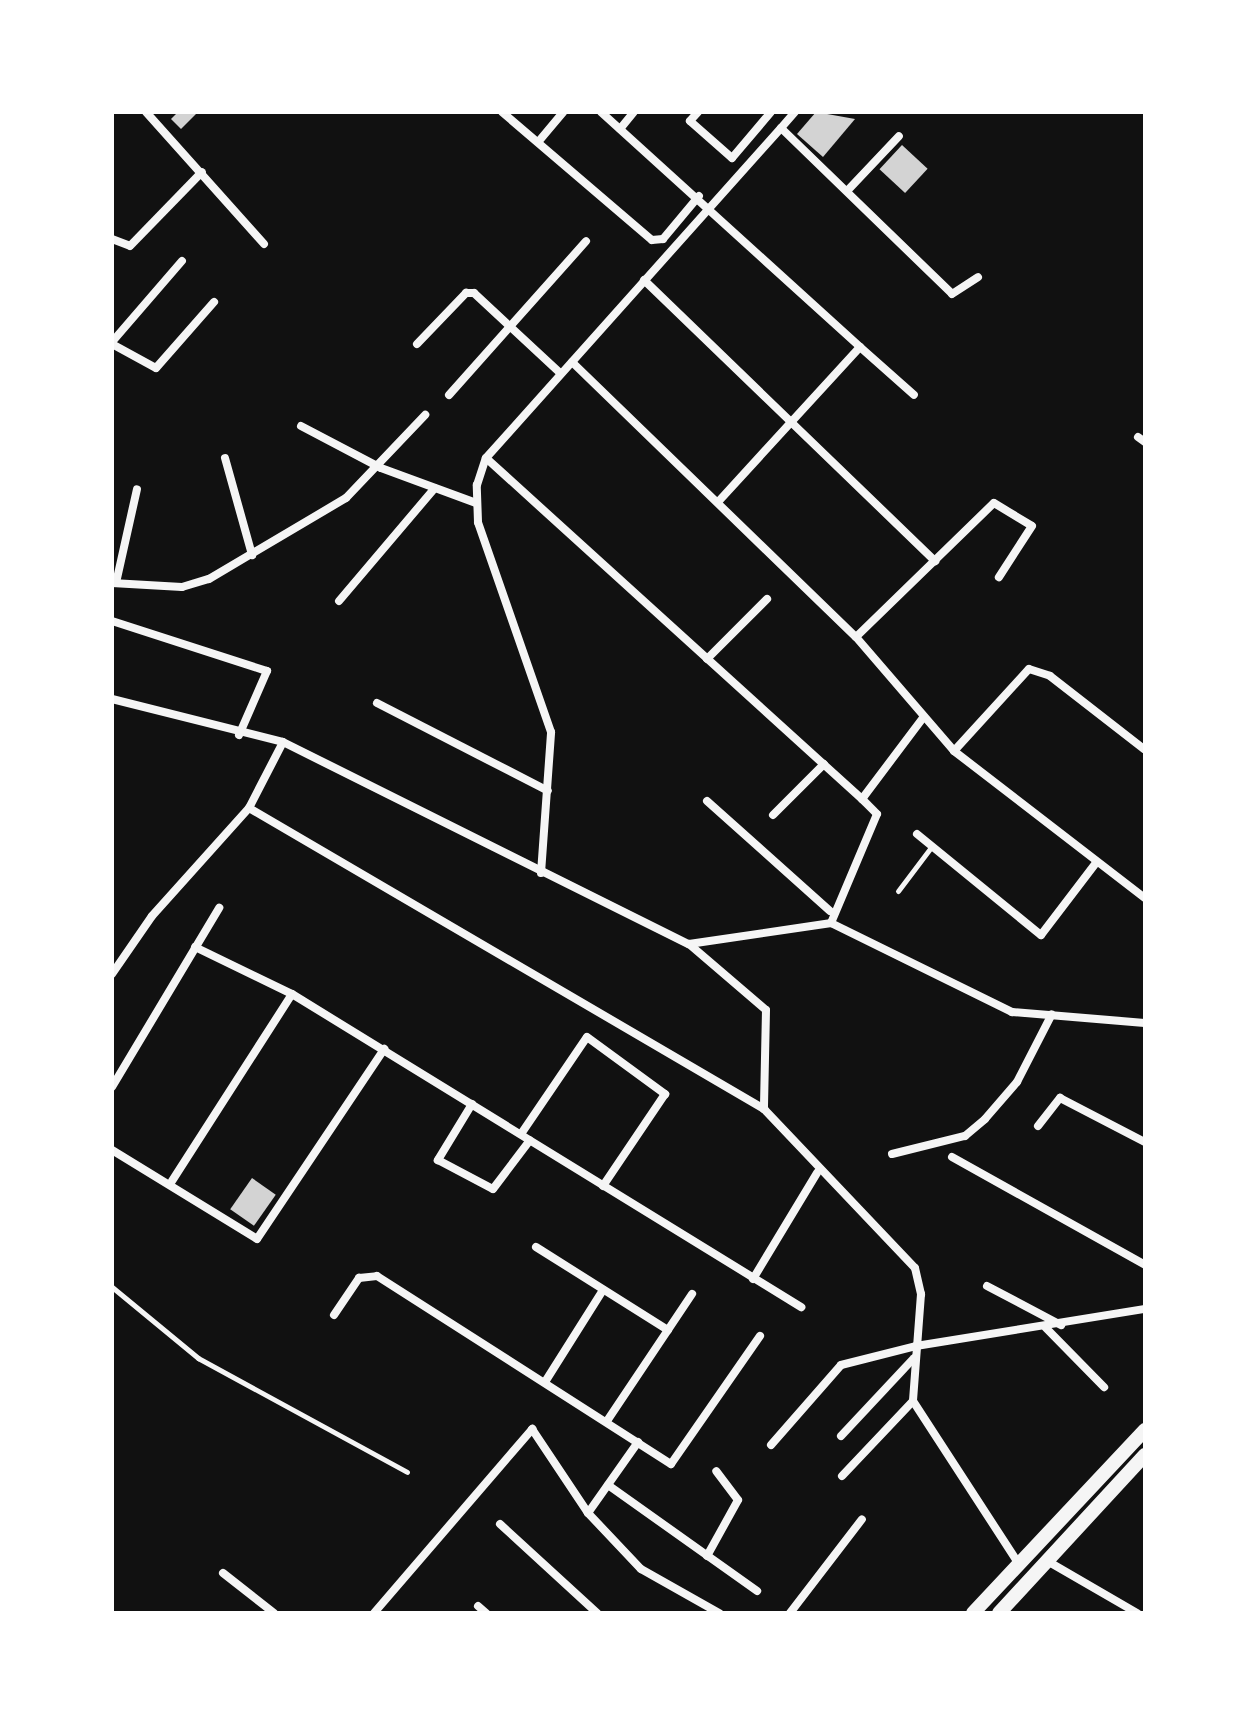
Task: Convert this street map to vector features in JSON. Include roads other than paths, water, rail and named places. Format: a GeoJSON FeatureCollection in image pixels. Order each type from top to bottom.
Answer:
{"type":"FeatureCollection","features":[{"type":"Feature","properties":{"kind":"main road"},"geometry":{"type":"LineString","coordinates":[[973,1613],[1021,1567],[1097,1475],[1145,1430]]}},
{"type":"Feature","properties":{"kind":"main road"},"geometry":{"type":"LineString","coordinates":[[999,1613],[1145,1455]]}},
{"type":"Feature","properties":{"kind":"street"},"geometry":{"type":"LineString","coordinates":[[146,112],[264,244]]}},
{"type":"Feature","properties":{"kind":"street"},"geometry":{"type":"LineString","coordinates":[[502,112],[658,242],[699,196]]}},
{"type":"Feature","properties":{"kind":"street"},"geometry":{"type":"LineString","coordinates":[[539,141],[563,112]]}},
{"type":"Feature","properties":{"kind":"street"},"geometry":{"type":"LineString","coordinates":[[601,112],[710,205],[914,395]]}},
{"type":"Feature","properties":{"kind":"street"},"geometry":{"type":"LineString","coordinates":[[620,129],[634,112]]}},
{"type":"Feature","properties":{"kind":"street"},"geometry":{"type":"LineString","coordinates":[[698,112],[690,121],[732,158],[771,112]]}},
{"type":"Feature","properties":{"kind":"street"},"geometry":{"type":"LineString","coordinates":[[541,873],[548,791],[546,705],[476,503],[486,458],[795,112]]}},
{"type":"Feature","properties":{"kind":"street"},"geometry":{"type":"LineString","coordinates":[[781,128],[952,294],[978,277]]}},
{"type":"Feature","properties":{"kind":"street"},"geometry":{"type":"LineString","coordinates":[[848,190],[899,136]]}},
{"type":"Feature","properties":{"kind":"street"},"geometry":{"type":"LineString","coordinates":[[112,239],[130,246],[202,172]]}},
{"type":"Feature","properties":{"kind":"street"},"geometry":{"type":"LineString","coordinates":[[449,395],[586,241]]}},
{"type":"Feature","properties":{"kind":"street"},"geometry":{"type":"LineString","coordinates":[[182,261],[112,343],[156,368],[214,302]]}},
{"type":"Feature","properties":{"kind":"street"},"geometry":{"type":"LineString","coordinates":[[644,280],[935,561]]}},
{"type":"Feature","properties":{"kind":"street"},"geometry":{"type":"LineString","coordinates":[[417,344],[466,293],[510,327],[560,373]]}},
{"type":"Feature","properties":{"kind":"street"},"geometry":{"type":"LineString","coordinates":[[718,502],[860,347]]}},
{"type":"Feature","properties":{"kind":"street"},"geometry":{"type":"LineString","coordinates":[[572,362],[856,637],[922,719],[954,751],[1095,864],[1145,898]]}},
{"type":"Feature","properties":{"kind":"street"},"geometry":{"type":"LineString","coordinates":[[137,489],[114,583],[182,587],[252,555],[323,514],[381,468],[425,415]]}},
{"type":"Feature","properties":{"kind":"street"},"geometry":{"type":"LineString","coordinates":[[301,426],[381,468],[476,503]]}},
{"type":"Feature","properties":{"kind":"street"},"geometry":{"type":"LineString","coordinates":[[225,458],[252,555]]}},
{"type":"Feature","properties":{"kind":"street"},"geometry":{"type":"LineString","coordinates":[[486,458],[877,814],[830,911],[831,923]]}},
{"type":"Feature","properties":{"kind":"street"},"geometry":{"type":"LineString","coordinates":[[339,601],[435,488]]}},
{"type":"Feature","properties":{"kind":"street"},"geometry":{"type":"LineString","coordinates":[[856,637],[935,561],[988,504],[1003,504],[1032,526],[999,577]]}},
{"type":"Feature","properties":{"kind":"street"},"geometry":{"type":"LineString","coordinates":[[707,659],[767,599]]}},
{"type":"Feature","properties":{"kind":"street"},"geometry":{"type":"LineString","coordinates":[[112,621],[267,671],[239,735]]}},
{"type":"Feature","properties":{"kind":"street"},"geometry":{"type":"LineString","coordinates":[[954,751],[1029,669],[1050,676],[1145,750]]}},
{"type":"Feature","properties":{"kind":"street"},"geometry":{"type":"LineString","coordinates":[[112,699],[239,735],[283,742],[689,944],[766,1010],[764,1109]]}},
{"type":"Feature","properties":{"kind":"street"},"geometry":{"type":"LineString","coordinates":[[377,703],[548,791]]}},
{"type":"Feature","properties":{"kind":"street"},"geometry":{"type":"LineString","coordinates":[[862,799],[922,719]]}},
{"type":"Feature","properties":{"kind":"street"},"geometry":{"type":"LineString","coordinates":[[112,974],[152,916],[249,808],[283,742]]}},
{"type":"Feature","properties":{"kind":"street"},"geometry":{"type":"LineString","coordinates":[[773,815],[824,764]]}},
{"type":"Feature","properties":{"kind":"street"},"geometry":{"type":"LineString","coordinates":[[707,801],[830,911]]}},
{"type":"Feature","properties":{"kind":"street"},"geometry":{"type":"LineString","coordinates":[[249,808],[764,1109],[817,1173],[915,1268],[921,1294],[913,1401],[1021,1567]]}},
{"type":"Feature","properties":{"kind":"street"},"geometry":{"type":"LineString","coordinates":[[917,834],[1041,935],[1095,864]]}},
{"type":"Feature","properties":{"kind":"street"},"geometry":{"type":"LineString","coordinates":[[112,1087],[219,908]]}},
{"type":"Feature","properties":{"kind":"street"},"geometry":{"type":"LineString","coordinates":[[689,944],[831,923],[1012,1012],[1145,1023]]}},
{"type":"Feature","properties":{"kind":"street"},"geometry":{"type":"LineString","coordinates":[[195,947],[292,994],[801,1307]]}},
{"type":"Feature","properties":{"kind":"street"},"geometry":{"type":"LineString","coordinates":[[172,1181],[292,994]]}},
{"type":"Feature","properties":{"kind":"street"},"geometry":{"type":"LineString","coordinates":[[892,1154],[965,1136],[1017,1082],[1052,1014]]}},
{"type":"Feature","properties":{"kind":"street"},"geometry":{"type":"LineString","coordinates":[[472,1104],[438,1160],[493,1189],[587,1037],[665,1094],[603,1186]]}},
{"type":"Feature","properties":{"kind":"street"},"geometry":{"type":"LineString","coordinates":[[112,1150],[172,1181],[257,1239],[384,1049]]}},
{"type":"Feature","properties":{"kind":"street"},"geometry":{"type":"LineString","coordinates":[[1038,1126],[1060,1098],[1145,1142]]}},
{"type":"Feature","properties":{"kind":"street"},"geometry":{"type":"LineString","coordinates":[[952,1157],[1145,1265]]}},
{"type":"Feature","properties":{"kind":"street"},"geometry":{"type":"LineString","coordinates":[[753,1279],[817,1173]]}},
{"type":"Feature","properties":{"kind":"street"},"geometry":{"type":"LineString","coordinates":[[536,1247],[668,1330]]}},
{"type":"Feature","properties":{"kind":"street"},"geometry":{"type":"LineString","coordinates":[[334,1315],[359,1278],[377,1276],[671,1464],[760,1336]]}},
{"type":"Feature","properties":{"kind":"street"},"geometry":{"type":"LineString","coordinates":[[987,1286],[1062,1325]]}},
{"type":"Feature","properties":{"kind":"street"},"geometry":{"type":"LineString","coordinates":[[545,1382],[603,1290]]}},
{"type":"Feature","properties":{"kind":"street"},"geometry":{"type":"LineString","coordinates":[[607,1421],[692,1294]]}},
{"type":"Feature","properties":{"kind":"street"},"geometry":{"type":"LineString","coordinates":[[771,1445],[841,1365],[916,1346],[1046,1328],[1145,1309]]}},
{"type":"Feature","properties":{"kind":"street"},"geometry":{"type":"LineString","coordinates":[[1046,1328],[1104,1387]]}},
{"type":"Feature","properties":{"kind":"street"},"geometry":{"type":"LineString","coordinates":[[841,1436],[914,1358]]}},
{"type":"Feature","properties":{"kind":"street"},"geometry":{"type":"LineString","coordinates":[[842,1476],[913,1401]]}},
{"type":"Feature","properties":{"kind":"street"},"geometry":{"type":"LineString","coordinates":[[374,1613],[532,1429],[588,1513],[641,1569],[703,1609],[719,1613]]}},
{"type":"Feature","properties":{"kind":"street"},"geometry":{"type":"LineString","coordinates":[[588,1513],[638,1442]]}},
{"type":"Feature","properties":{"kind":"street"},"geometry":{"type":"LineString","coordinates":[[707,1556],[738,1500],[716,1471]]}},
{"type":"Feature","properties":{"kind":"street"},"geometry":{"type":"LineString","coordinates":[[608,1485],[757,1591]]}},
{"type":"Feature","properties":{"kind":"street"},"geometry":{"type":"LineString","coordinates":[[790,1613],[862,1519]]}},
{"type":"Feature","properties":{"kind":"street"},"geometry":{"type":"LineString","coordinates":[[500,1524],[597,1613]]}},
{"type":"Feature","properties":{"kind":"street"},"geometry":{"type":"LineString","coordinates":[[1049,1562],[1137,1613]]}},
{"type":"Feature","properties":{"kind":"street"},"geometry":{"type":"LineString","coordinates":[[223,1573],[274,1613]]}},
{"type":"Feature","properties":{"kind":"lane"},"geometry":{"type":"LineString","coordinates":[[898,891],[932,846]]}},
{"type":"Feature","properties":{"kind":"lane"},"geometry":{"type":"LineString","coordinates":[[112,1287],[198,1358],[407,1472]]}}]}
